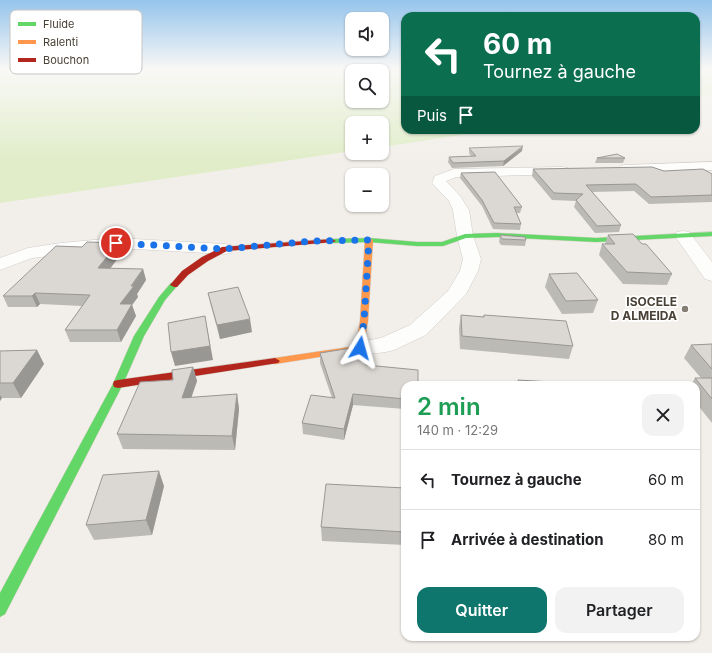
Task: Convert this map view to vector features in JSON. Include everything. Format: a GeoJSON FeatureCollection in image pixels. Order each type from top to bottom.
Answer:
{"type":"FeatureCollection","features":[{"type":"Feature","properties":{"kind":"street"},"geometry":{"type":"LineString","coordinates":[[614,169],[712,166]]}},
{"type":"Feature","properties":{"kind":"street"},"geometry":{"type":"LineString","coordinates":[[118,384],[386,345],[418,330],[456,294],[469,271],[472,259],[465,236],[461,210],[455,199],[439,183],[440,179],[446,176],[471,172],[575,171]]}},
{"type":"Feature","properties":{"kind":"street"},"geometry":{"type":"LineString","coordinates":[[0,264],[28,253],[61,248],[116,243],[224,249],[313,241],[369,240],[417,244],[443,244],[465,236],[497,235],[596,240],[712,234]]}},
{"type":"Feature","properties":{"kind":"street"},"geometry":{"type":"LineString","coordinates":[[683,236],[712,275]]}},
{"type":"Feature","properties":{"kind":"street"},"geometry":{"type":"LineString","coordinates":[[360,348],[364,321],[369,240]]}},
{"type":"Feature","properties":{"kind":"street"},"geometry":{"type":"LineString","coordinates":[[0,609],[118,384],[140,336],[162,299],[185,274],[205,259],[224,249]]}},
{"type":"Feature","properties":{"kind":"green space"},"geometry":{"type":"Polygon","coordinates":[[[0,100],[345,100],[345,108],[389,108],[389,100],[401,100],[401,134],[468,134],[389,146],[389,116],[345,116],[345,152],[0,203],[0,100]]]}},
{"type":"Feature","properties":{"kind":"building"},"geometry":{"type":"Polygon","coordinates":[[[523,146],[504,161],[453,163],[449,157],[476,156],[469,148],[523,146]]]}},
{"type":"Feature","properties":{"kind":"building"},"geometry":{"type":"Polygon","coordinates":[[[617,154],[625,158],[597,158],[617,154]]]}},
{"type":"Feature","properties":{"kind":"building"},"geometry":{"type":"Polygon","coordinates":[[[652,167],[664,171],[703,169],[712,174],[712,195],[651,197],[636,184],[586,185],[621,225],[597,226],[576,200],[583,194],[554,193],[533,169],[652,167]]]}},
{"type":"Feature","properties":{"kind":"building"},"geometry":{"type":"Polygon","coordinates":[[[495,172],[522,207],[514,207],[521,224],[494,223],[482,200],[461,173],[495,172]]]}},
{"type":"Feature","properties":{"kind":"building"},"geometry":{"type":"Polygon","coordinates":[[[633,234],[642,244],[646,244],[672,274],[627,272],[602,244],[615,244],[608,235],[633,234]]]}},
{"type":"Feature","properties":{"kind":"building"},"geometry":{"type":"Polygon","coordinates":[[[500,235],[525,237],[526,240],[502,239],[500,235]]]}},
{"type":"Feature","properties":{"kind":"building"},"geometry":{"type":"Polygon","coordinates":[[[87,242],[118,243],[98,268],[143,269],[131,286],[134,286],[120,304],[132,304],[117,330],[65,330],[90,295],[35,293],[32,296],[3,296],[56,246],[82,247],[87,242]]]}},
{"type":"Feature","properties":{"kind":"building"},"geometry":{"type":"Polygon","coordinates":[[[577,273],[598,300],[566,301],[549,274],[577,273]]]}},
{"type":"Feature","properties":{"kind":"building"},"geometry":{"type":"Polygon","coordinates":[[[238,287],[250,319],[217,325],[208,293],[238,287]]]}},
{"type":"Feature","properties":{"kind":"building"},"geometry":{"type":"Polygon","coordinates":[[[461,315],[484,317],[484,315],[566,321],[573,346],[462,336],[461,315]]]}},
{"type":"Feature","properties":{"kind":"building"},"geometry":{"type":"Polygon","coordinates":[[[205,316],[210,346],[171,352],[168,323],[205,316]]]}},
{"type":"Feature","properties":{"kind":"building"},"geometry":{"type":"Polygon","coordinates":[[[712,344],[712,369],[691,345],[712,344]]]}},
{"type":"Feature","properties":{"kind":"building"},"geometry":{"type":"Polygon","coordinates":[[[358,347],[366,365],[418,370],[418,381],[401,381],[401,399],[353,394],[344,429],[302,423],[311,395],[335,398],[320,353],[358,347]]]}},
{"type":"Feature","properties":{"kind":"building"},"geometry":{"type":"Polygon","coordinates":[[[37,350],[13,383],[0,383],[0,351],[37,350]]]}},
{"type":"Feature","properties":{"kind":"building"},"geometry":{"type":"Polygon","coordinates":[[[193,367],[182,398],[237,394],[232,436],[117,434],[140,382],[173,380],[172,370],[193,367]]]}},
{"type":"Feature","properties":{"kind":"building"},"geometry":{"type":"Polygon","coordinates":[[[695,378],[712,378],[712,399],[700,384],[700,381],[697,381],[695,378]]]}},
{"type":"Feature","properties":{"kind":"building"},"geometry":{"type":"Polygon","coordinates":[[[159,471],[146,520],[86,525],[103,475],[159,471]]]}},
{"type":"Feature","properties":{"kind":"building"},"geometry":{"type":"Polygon","coordinates":[[[326,484],[401,488],[401,532],[321,527],[326,484]]]}},
{"type":"Feature","properties":{"kind":"traffic: fast"},"geometry":{"type":"LineString","coordinates":[[332,241],[369,240],[417,244],[443,244],[465,236],[497,235],[596,240],[712,234]]}},
{"type":"Feature","properties":{"kind":"traffic: fast"},"geometry":{"type":"LineString","coordinates":[[0,609],[118,384],[139,336],[162,299],[174,285]]}},
{"type":"Feature","properties":{"kind":"traffic: slow"},"geometry":{"type":"LineString","coordinates":[[275,361],[360,348],[364,321],[369,240]]}},
{"type":"Feature","properties":{"kind":"traffic: jam"},"geometry":{"type":"LineString","coordinates":[[174,285],[185,273],[205,259],[225,249],[332,241]]}},
{"type":"Feature","properties":{"kind":"traffic: jam"},"geometry":{"type":"LineString","coordinates":[[118,384],[275,361]]}},
{"type":"Feature","properties":{"kind":"place","name":"ISOCELE D ALMEIDA"},"geometry":{"type":"Point","coordinates":[685,309]}},
{"type":"Feature","properties":{"kind":"route"},"geometry":{"type":"LineString","coordinates":[[116,243],[224,249],[313,241],[369,240],[364,321],[360,348]]}}]}
